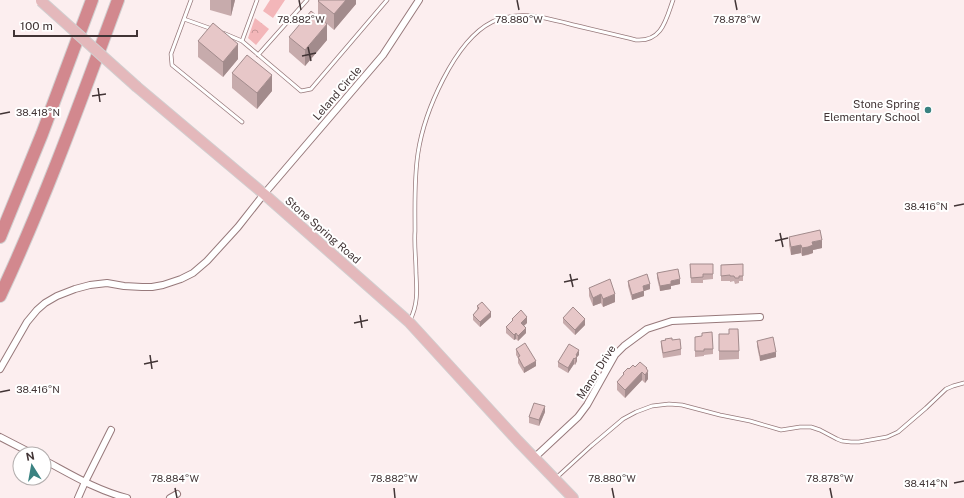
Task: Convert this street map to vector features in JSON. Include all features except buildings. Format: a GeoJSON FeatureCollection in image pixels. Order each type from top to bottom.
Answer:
{"type":"FeatureCollection","features":[{"type":"Feature","properties":{"kind":"highway"},"geometry":{"type":"LineString","coordinates":[[0,237],[42,134],[92,0]]}},
{"type":"Feature","properties":{"kind":"highway"},"geometry":{"type":"LineString","coordinates":[[0,296],[48,187],[118,0]]}},
{"type":"Feature","properties":{"kind":"main road","name":"Stone Spring Road"},"geometry":{"type":"LineString","coordinates":[[40,1],[137,87],[264,194],[409,322],[534,458],[573,498]]}},
{"type":"Feature","properties":{"kind":"street","name":"Leland Circle"},"geometry":{"type":"LineString","coordinates":[[0,369],[27,322],[45,303],[57,296],[90,284],[107,283],[133,287],[152,287],[163,285],[181,279],[207,261],[238,227],[264,194],[383,55],[419,0]]}},
{"type":"Feature","properties":{"kind":"street","name":"Manor Drive"},"geometry":{"type":"LineString","coordinates":[[534,458],[578,417],[587,405],[615,355],[624,346],[647,329],[672,321],[760,317]]}},
{"type":"Feature","properties":{"kind":"street"},"geometry":{"type":"LineString","coordinates":[[78,498],[111,430]]}},
{"type":"Feature","properties":{"kind":"street"},"geometry":{"type":"LineString","coordinates":[[0,437],[17,446]]}},
{"type":"Feature","properties":{"kind":"street"},"geometry":{"type":"LineString","coordinates":[[52,464],[103,491],[127,498]]}},
{"type":"Feature","properties":{"kind":"street"},"geometry":{"type":"LineString","coordinates":[[170,498],[177,494]]}},
{"type":"Feature","properties":{"kind":"lane"},"geometry":{"type":"LineString","coordinates":[[191,0],[171,54],[172,65],[242,122]]}},
{"type":"Feature","properties":{"kind":"lane"},"geometry":{"type":"LineString","coordinates":[[242,41],[257,0]]}},
{"type":"Feature","properties":{"kind":"lane"},"geometry":{"type":"LineString","coordinates":[[258,55],[307,0]]}},
{"type":"Feature","properties":{"kind":"lane"},"geometry":{"type":"LineString","coordinates":[[184,19],[242,41],[301,91],[311,89],[386,0]]}},
{"type":"Feature","properties":{"kind":"lane"},"geometry":{"type":"LineString","coordinates":[[409,322],[417,298],[414,240],[414,201],[416,170],[421,138],[434,99],[452,64],[464,47],[478,32],[492,22],[502,18],[520,15],[548,19],[636,40],[646,40],[657,35],[662,28],[673,0]]}},
{"type":"Feature","properties":{"kind":"lane"},"geometry":{"type":"LineString","coordinates":[[555,479],[623,419],[652,406],[669,404],[682,405],[720,416],[750,421],[781,430],[811,427],[842,441],[859,442],[887,437],[898,432],[946,389],[964,383]]}},
{"type":"Feature","properties":{"kind":"green space"},"geometry":{"type":"Polygon","coordinates":[[[270,0],[285,0],[273,18],[263,11],[270,0]]]}},
{"type":"Feature","properties":{"kind":"green space"},"geometry":{"type":"Polygon","coordinates":[[[255,18],[269,29],[256,45],[248,38],[255,18]]]}},
{"type":"Feature","properties":{"kind":"place","name":"Stone Spring Elementary School"},"geometry":{"type":"Point","coordinates":[928,110]}}]}
